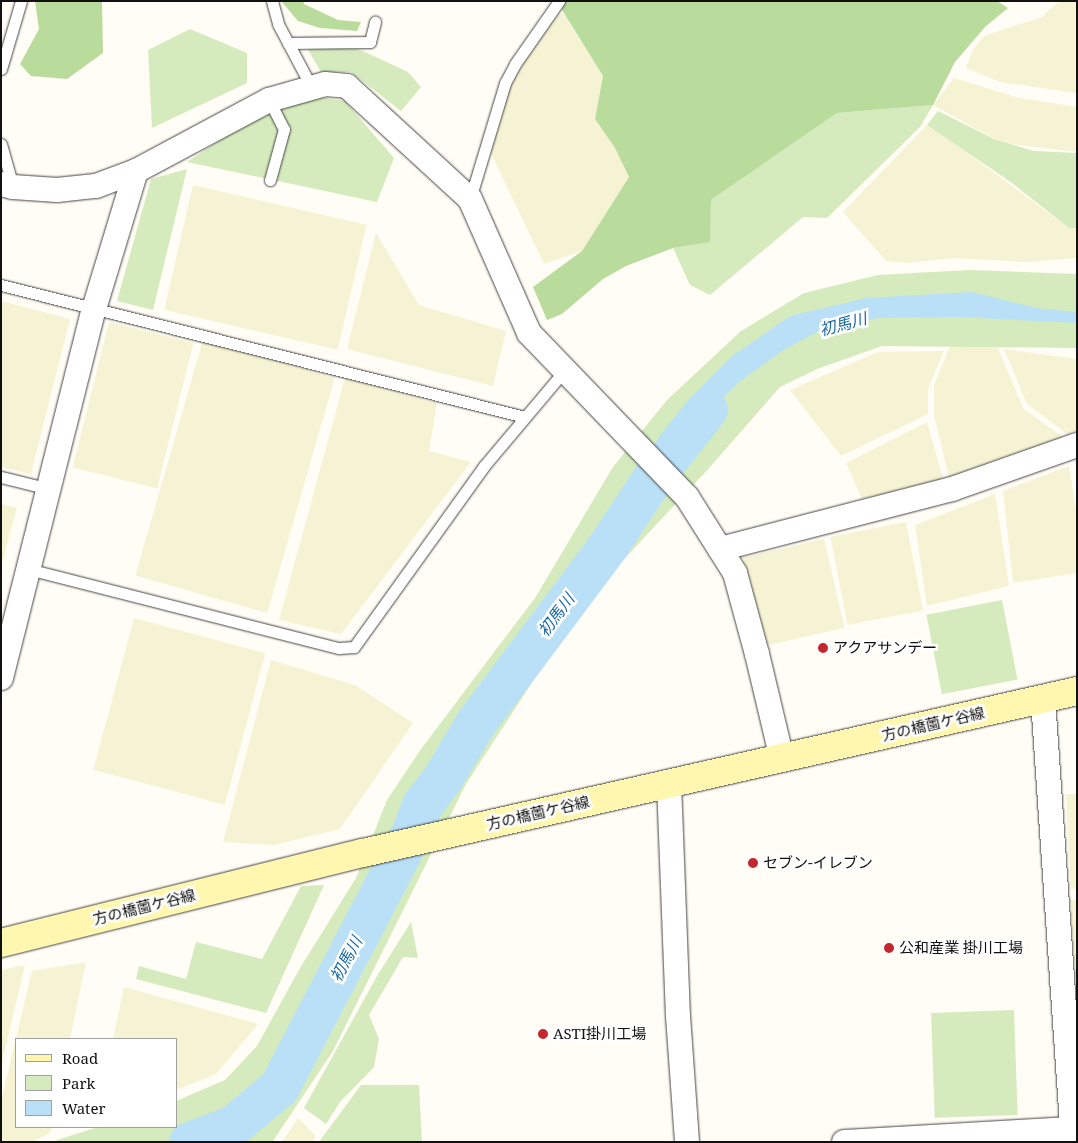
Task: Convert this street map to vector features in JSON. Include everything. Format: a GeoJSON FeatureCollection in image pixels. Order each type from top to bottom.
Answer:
{"type":"FeatureCollection","features":[{"type":"Feature","properties":{"kind":"main road","name":"方の橋薗ケ谷線"},"geometry":{"type":"LineString","coordinates":[[1,943],[363,853],[1077,691]]}},
{"type":"Feature","properties":{"kind":"street"},"geometry":{"type":"LineString","coordinates":[[7,186],[57,190],[96,186],[136,171],[269,100],[325,84],[347,86],[470,199],[529,333],[687,498],[735,573],[758,654],[782,758]]}},
{"type":"Feature","properties":{"kind":"street"},"geometry":{"type":"LineString","coordinates":[[1,678],[94,308],[136,171]]}},
{"type":"Feature","properties":{"kind":"street"},"geometry":{"type":"LineString","coordinates":[[720,549],[952,489],[1077,445]]}},
{"type":"Feature","properties":{"kind":"street"},"geometry":{"type":"LineString","coordinates":[[844,1142],[1072,1136],[1043,699]]}},
{"type":"Feature","properties":{"kind":"street"},"geometry":{"type":"LineString","coordinates":[[668,783],[678,1016],[687,1142]]}},
{"type":"Feature","properties":{"kind":"lane"},"geometry":{"type":"LineString","coordinates":[[1,69],[21,1]]}},
{"type":"Feature","properties":{"kind":"lane"},"geometry":{"type":"LineString","coordinates":[[272,1],[278,24],[312,88]]}},
{"type":"Feature","properties":{"kind":"lane"},"geometry":{"type":"LineString","coordinates":[[470,199],[505,83],[515,64],[559,1]]}},
{"type":"Feature","properties":{"kind":"lane"},"geometry":{"type":"LineString","coordinates":[[288,43],[370,42],[375,22]]}},
{"type":"Feature","properties":{"kind":"lane"},"geometry":{"type":"LineString","coordinates":[[269,100],[284,129],[270,180]]}},
{"type":"Feature","properties":{"kind":"lane"},"geometry":{"type":"LineString","coordinates":[[1,144],[7,186]]}},
{"type":"Feature","properties":{"kind":"lane"},"geometry":{"type":"LineString","coordinates":[[1,285],[525,417]]}},
{"type":"Feature","properties":{"kind":"lane"},"geometry":{"type":"LineString","coordinates":[[28,569],[339,648],[354,647],[484,466],[564,371]]}},
{"type":"Feature","properties":{"kind":"lane"},"geometry":{"type":"LineString","coordinates":[[1,477],[49,489]]}},
{"type":"Feature","properties":{"kind":"shaded area"},"geometry":{"type":"Polygon","coordinates":[[[1059,1],[1077,1],[1077,93],[1000,82],[966,68],[973,50],[984,36],[1042,17],[1059,1]]]}},
{"type":"Feature","properties":{"kind":"shaded area"},"geometry":{"type":"Polygon","coordinates":[[[563,13],[603,76],[595,119],[615,148],[629,177],[582,251],[544,264],[486,143],[505,83],[542,25],[563,13]]]}},
{"type":"Feature","properties":{"kind":"shaded area"},"geometry":{"type":"Polygon","coordinates":[[[954,78],[1019,98],[1077,107],[1077,152],[1002,143],[933,105],[954,78]]]}},
{"type":"Feature","properties":{"kind":"shaded area"},"geometry":{"type":"Polygon","coordinates":[[[927,125],[1069,228],[1077,228],[1077,258],[1028,262],[954,258],[907,263],[886,261],[843,212],[927,125]]]}},
{"type":"Feature","properties":{"kind":"shaded area"},"geometry":{"type":"Polygon","coordinates":[[[193,185],[366,225],[338,350],[164,310],[193,185]]]}},
{"type":"Feature","properties":{"kind":"shaded area"},"geometry":{"type":"Polygon","coordinates":[[[376,233],[419,305],[506,331],[493,386],[347,349],[376,233]]]}},
{"type":"Feature","properties":{"kind":"shaded area"},"geometry":{"type":"Polygon","coordinates":[[[1,301],[70,319],[31,474],[1,467],[1,301]]]}},
{"type":"Feature","properties":{"kind":"shaded area"},"geometry":{"type":"Polygon","coordinates":[[[109,322],[193,343],[157,489],[73,468],[109,322]]]}},
{"type":"Feature","properties":{"kind":"shaded area"},"geometry":{"type":"Polygon","coordinates":[[[203,340],[335,378],[267,613],[135,576],[203,340]]]}},
{"type":"Feature","properties":{"kind":"shaded area"},"geometry":{"type":"Polygon","coordinates":[[[951,344],[998,348],[1023,408],[1064,438],[949,478],[934,415],[934,385],[951,344]]]}},
{"type":"Feature","properties":{"kind":"shaded area"},"geometry":{"type":"Polygon","coordinates":[[[1004,349],[1077,359],[1077,431],[1067,434],[1027,404],[1004,349]]]}},
{"type":"Feature","properties":{"kind":"shaded area"},"geometry":{"type":"Polygon","coordinates":[[[944,351],[928,389],[928,414],[841,456],[790,390],[878,352],[944,351]]]}},
{"type":"Feature","properties":{"kind":"shaded area"},"geometry":{"type":"Polygon","coordinates":[[[345,378],[437,403],[429,451],[471,462],[341,634],[279,620],[345,378]]]}},
{"type":"Feature","properties":{"kind":"shaded area"},"geometry":{"type":"Polygon","coordinates":[[[927,422],[944,482],[862,499],[846,463],[927,422]]]}},
{"type":"Feature","properties":{"kind":"shaded area"},"geometry":{"type":"Polygon","coordinates":[[[1069,466],[1077,516],[1077,573],[1013,583],[1003,491],[1069,466]]]}},
{"type":"Feature","properties":{"kind":"shaded area"},"geometry":{"type":"Polygon","coordinates":[[[995,494],[1009,586],[927,606],[915,525],[995,494]]]}},
{"type":"Feature","properties":{"kind":"shaded area"},"geometry":{"type":"Polygon","coordinates":[[[1,504],[17,508],[1,567],[1,504]]]}},
{"type":"Feature","properties":{"kind":"shaded area"},"geometry":{"type":"Polygon","coordinates":[[[906,522],[923,610],[848,625],[830,537],[906,522]]]}},
{"type":"Feature","properties":{"kind":"shaded area"},"geometry":{"type":"Polygon","coordinates":[[[824,539],[844,628],[764,646],[743,558],[824,539]]]}},
{"type":"Feature","properties":{"kind":"shaded area"},"geometry":{"type":"Polygon","coordinates":[[[134,618],[265,653],[225,805],[93,770],[134,618]]]}},
{"type":"Feature","properties":{"kind":"shaded area"},"geometry":{"type":"Polygon","coordinates":[[[271,660],[355,685],[413,723],[340,829],[274,845],[223,842],[271,660]]]}},
{"type":"Feature","properties":{"kind":"shaded area"},"geometry":{"type":"Polygon","coordinates":[[[1066,794],[1077,794],[1077,888],[1071,889],[1066,794]]]}},
{"type":"Feature","properties":{"kind":"shaded area"},"geometry":{"type":"Polygon","coordinates":[[[1070,900],[1077,900],[1077,992],[1076,992],[1070,900]]]}},
{"type":"Feature","properties":{"kind":"shaded area"},"geometry":{"type":"Polygon","coordinates":[[[86,962],[70,1038],[16,1038],[32,971],[86,962]]]}},
{"type":"Feature","properties":{"kind":"shaded area"},"geometry":{"type":"Polygon","coordinates":[[[25,965],[1,1067],[1,970],[25,965]]]}},
{"type":"Feature","properties":{"kind":"shaded area"},"geometry":{"type":"Polygon","coordinates":[[[124,987],[258,1024],[216,1074],[178,1089],[178,1038],[113,1038],[124,987]]]}},
{"type":"Feature","properties":{"kind":"shaded area"},"geometry":{"type":"Polygon","coordinates":[[[15,1042],[15,1128],[52,1128],[50,1133],[32,1142],[1,1142],[1,1101],[15,1042]]]}},
{"type":"Feature","properties":{"kind":"shaded area"},"geometry":{"type":"Polygon","coordinates":[[[298,1118],[315,1135],[314,1142],[282,1142],[298,1118]]]}},
{"type":"Feature","properties":{"kind":"green space"},"geometry":{"type":"Polygon","coordinates":[[[35,1],[102,1],[103,53],[67,79],[31,76],[20,64],[39,29],[35,1]]]}},
{"type":"Feature","properties":{"kind":"green space"},"geometry":{"type":"Polygon","coordinates":[[[281,1],[303,1],[304,4],[338,20],[361,22],[357,31],[320,28],[298,21],[281,1]]]}},
{"type":"Feature","properties":{"kind":"green space"},"geometry":{"type":"Polygon","coordinates":[[[565,1],[997,1],[1008,8],[985,27],[955,62],[933,105],[837,113],[711,200],[710,242],[673,248],[626,266],[603,279],[562,314],[547,320],[533,287],[582,251],[629,177],[615,148],[595,119],[603,76],[562,10],[565,1]]]}},
{"type":"Feature","properties":{"kind":"green space"},"geometry":{"type":"Polygon","coordinates":[[[190,29],[247,53],[247,83],[152,128],[148,50],[190,29]]]}},
{"type":"Feature","properties":{"kind":"green space"},"geometry":{"type":"Polygon","coordinates":[[[333,43],[363,51],[408,72],[421,87],[401,111],[351,72],[321,72],[307,48],[333,43]]]}},
{"type":"Feature","properties":{"kind":"green space"},"geometry":{"type":"Polygon","coordinates":[[[292,93],[345,101],[394,158],[377,202],[187,162],[292,93]]]}},
{"type":"Feature","properties":{"kind":"green space"},"geometry":{"type":"Polygon","coordinates":[[[933,105],[920,127],[827,218],[803,217],[710,295],[690,285],[673,248],[709,242],[711,200],[837,113],[933,105]]]}},
{"type":"Feature","properties":{"kind":"green space"},"geometry":{"type":"Polygon","coordinates":[[[938,111],[996,140],[1034,151],[1077,153],[1077,228],[1069,228],[1012,183],[927,125],[938,111]]]}},
{"type":"Feature","properties":{"kind":"green space"},"geometry":{"type":"Polygon","coordinates":[[[187,169],[153,310],[117,301],[151,179],[187,169]]]}},
{"type":"Feature","properties":{"kind":"green space"},"geometry":{"type":"Polygon","coordinates":[[[969,270],[1077,274],[1077,348],[882,346],[817,369],[780,387],[710,467],[586,600],[466,784],[333,1051],[273,1141],[51,1142],[95,1128],[178,1128],[178,1100],[225,1080],[257,1046],[300,968],[356,878],[387,800],[421,749],[535,598],[613,467],[667,400],[741,331],[804,293],[878,275],[969,270]]]}},
{"type":"Feature","properties":{"kind":"green space"},"geometry":{"type":"Polygon","coordinates":[[[1002,600],[1017,680],[942,694],[926,615],[1002,600]]]}},
{"type":"Feature","properties":{"kind":"green space"},"geometry":{"type":"Polygon","coordinates":[[[324,885],[266,1013],[136,979],[139,966],[186,979],[196,942],[262,959],[301,886],[324,885]]]}},
{"type":"Feature","properties":{"kind":"green space"},"geometry":{"type":"Polygon","coordinates":[[[411,922],[418,958],[403,957],[369,1015],[379,1039],[374,1067],[340,1102],[326,1124],[304,1108],[377,976],[411,922]]]}},
{"type":"Feature","properties":{"kind":"green space"},"geometry":{"type":"Polygon","coordinates":[[[1014,1010],[1018,1115],[935,1118],[931,1013],[1014,1010]]]}},
{"type":"Feature","properties":{"kind":"green space"},"geometry":{"type":"Polygon","coordinates":[[[361,1085],[419,1085],[422,1142],[319,1142],[361,1085]]]}},
{"type":"Feature","properties":{"kind":"water"},"geometry":{"type":"Polygon","coordinates":[[[972,292],[1036,308],[1077,312],[1077,323],[958,317],[878,318],[817,332],[782,351],[739,382],[706,415],[674,458],[658,438],[685,404],[731,357],[790,316],[866,298],[972,292]]]}},
{"type":"Feature","properties":{"kind":"waterway","name":"初馬川"},"geometry":{"type":"LineString","coordinates":[[189,1142],[232,1126],[279,1087],[412,832],[422,805],[443,777],[476,722],[609,544],[651,480],[707,409]]}},
{"type":"Feature","properties":{"kind":"place","name":"アクアサンデー"},"geometry":{"type":"Point","coordinates":[823,648]}},
{"type":"Feature","properties":{"kind":"place","name":"セブン-イレブン"},"geometry":{"type":"Point","coordinates":[753,863]}},
{"type":"Feature","properties":{"kind":"place","name":"公和産業 掛川工場"},"geometry":{"type":"Point","coordinates":[889,948]}},
{"type":"Feature","properties":{"kind":"place","name":"ASTI掛川工場"},"geometry":{"type":"Point","coordinates":[543,1034]}}]}
